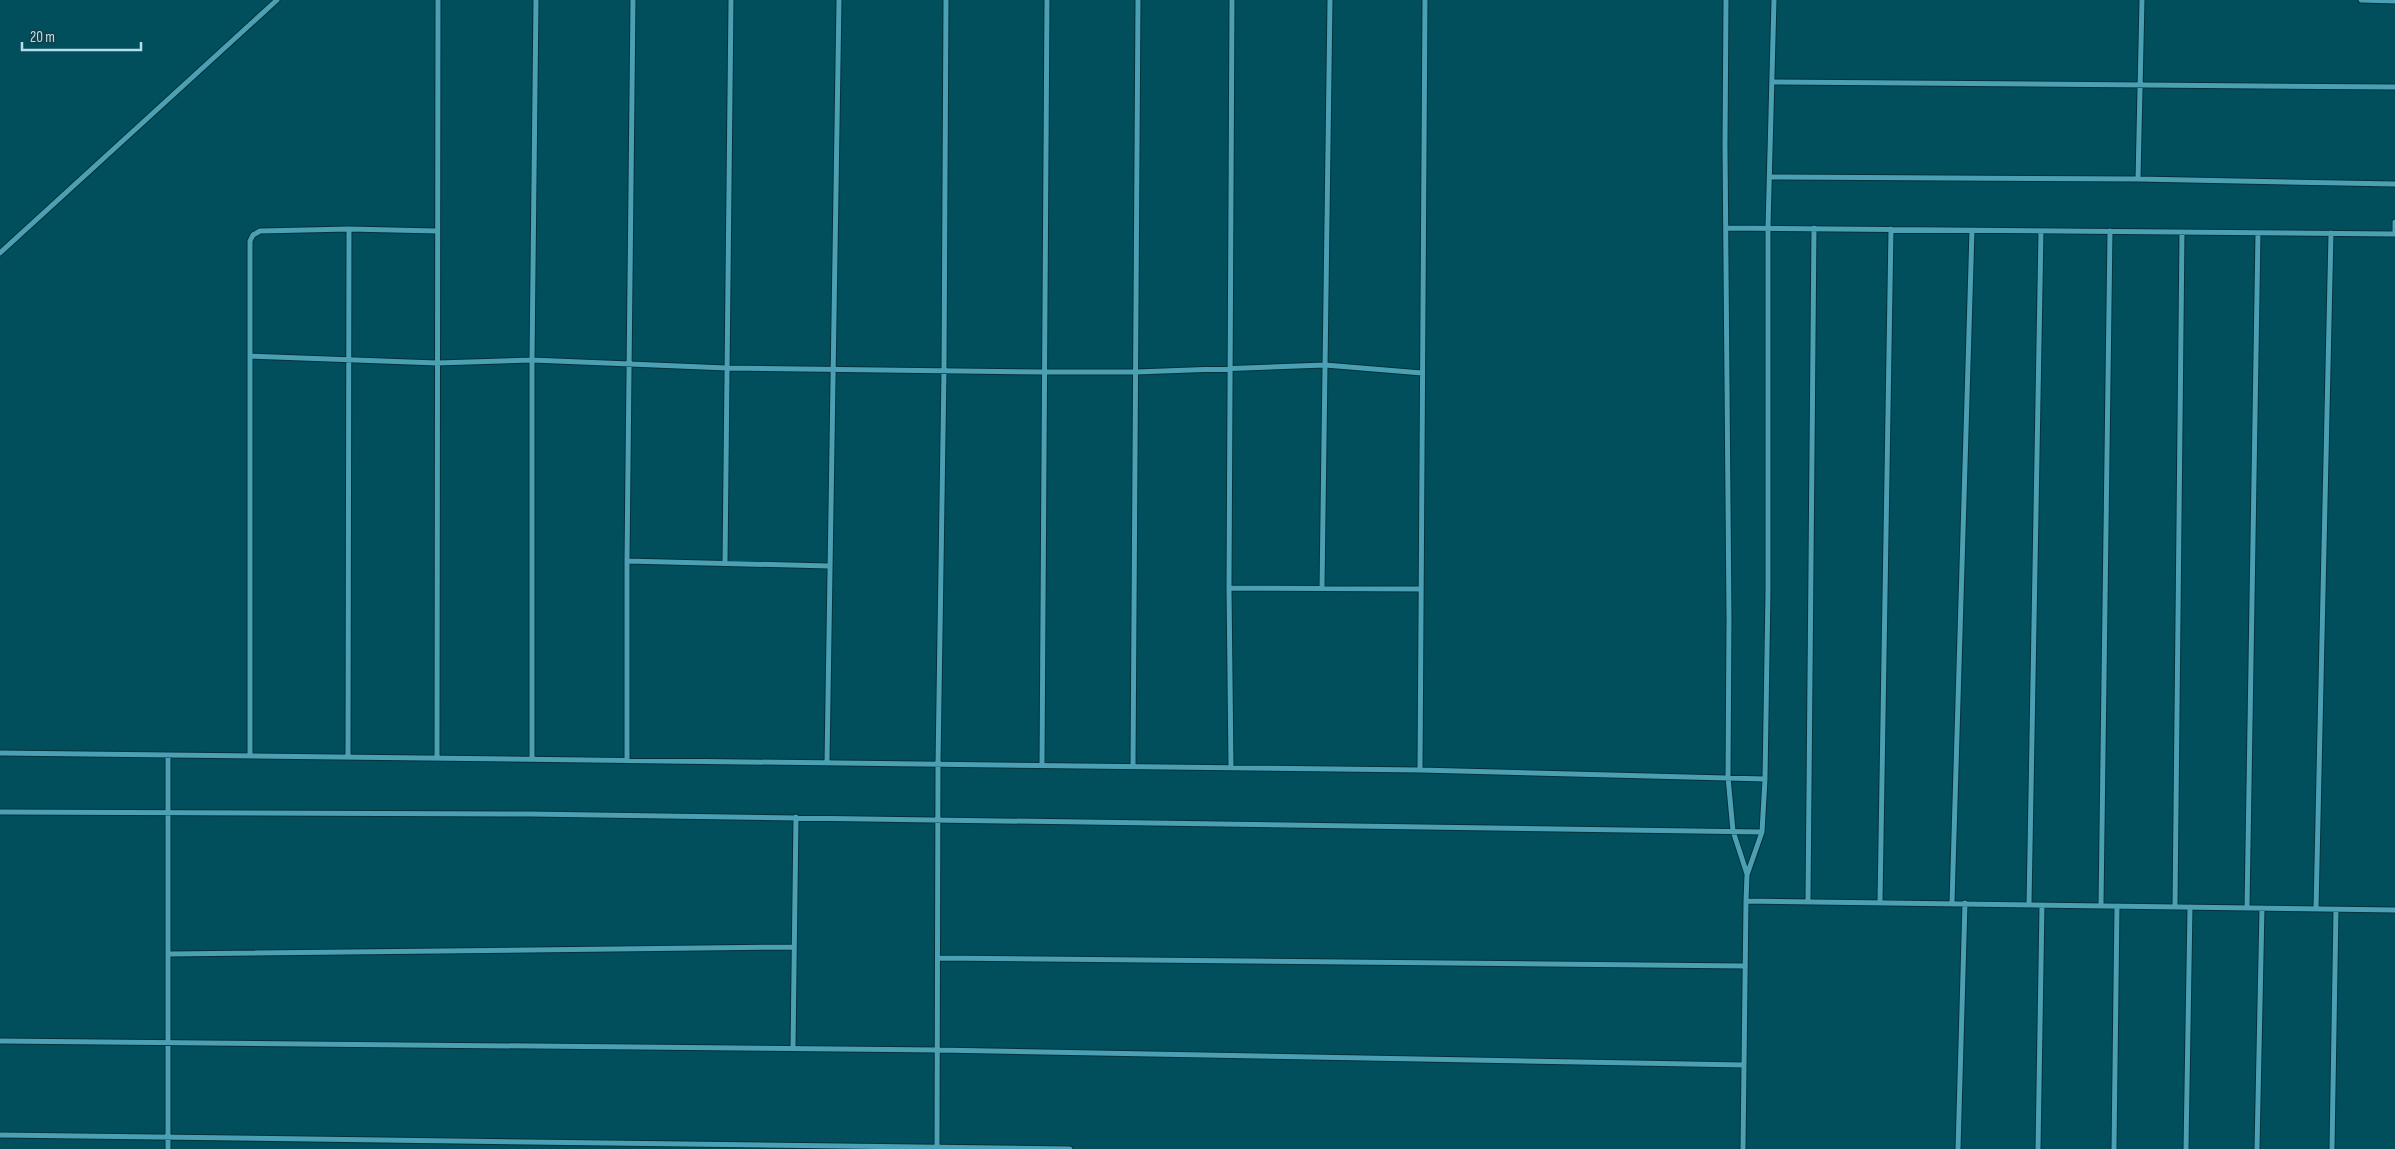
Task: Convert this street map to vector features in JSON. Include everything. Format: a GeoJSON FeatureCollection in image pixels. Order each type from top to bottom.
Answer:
{"type":"FeatureCollection","features":[{"type":"Feature","properties":{"kind":"street"},"geometry":{"type":"LineString","coordinates":[[0,253],[277,0]]}},
{"type":"Feature","properties":{"kind":"street"},"geometry":{"type":"LineString","coordinates":[[437,758],[438,0]]}},
{"type":"Feature","properties":{"kind":"street"},"geometry":{"type":"LineString","coordinates":[[532,759],[532,360],[536,0]]}},
{"type":"Feature","properties":{"kind":"street"},"geometry":{"type":"LineString","coordinates":[[627,760],[627,561],[633,0]]}},
{"type":"Feature","properties":{"kind":"street"},"geometry":{"type":"LineString","coordinates":[[725,563],[731,0]]}},
{"type":"Feature","properties":{"kind":"street"},"geometry":{"type":"LineString","coordinates":[[828,762],[829,566],[839,0]]}},
{"type":"Feature","properties":{"kind":"street"},"geometry":{"type":"LineString","coordinates":[[937,1147],[939,958],[938,764],[944,370],[946,0]]}},
{"type":"Feature","properties":{"kind":"street"},"geometry":{"type":"LineString","coordinates":[[1042,765],[1047,0]]}},
{"type":"Feature","properties":{"kind":"street"},"geometry":{"type":"LineString","coordinates":[[1133,766],[1138,0]]}},
{"type":"Feature","properties":{"kind":"street"},"geometry":{"type":"LineString","coordinates":[[1231,767],[1229,588],[1232,0]]}},
{"type":"Feature","properties":{"kind":"street"},"geometry":{"type":"LineString","coordinates":[[1322,588],[1330,0]]}},
{"type":"Feature","properties":{"kind":"street"},"geometry":{"type":"LineString","coordinates":[[1420,770],[1425,0]]}},
{"type":"Feature","properties":{"kind":"street"},"geometry":{"type":"LineString","coordinates":[[1726,0],[1728,777],[1733,831],[1747,874]]}},
{"type":"Feature","properties":{"kind":"street"},"geometry":{"type":"LineString","coordinates":[[1743,1149],[1747,874],[1762,832],[1765,779],[1768,591],[1768,227],[1774,0]]}},
{"type":"Feature","properties":{"kind":"street"},"geometry":{"type":"LineString","coordinates":[[2138,179],[2142,0]]}},
{"type":"Feature","properties":{"kind":"street"},"geometry":{"type":"LineString","coordinates":[[2361,0],[2395,1]]}},
{"type":"Feature","properties":{"kind":"street"},"geometry":{"type":"LineString","coordinates":[[1772,82],[2140,84],[2395,88]]}},
{"type":"Feature","properties":{"kind":"street"},"geometry":{"type":"LineString","coordinates":[[1770,178],[2138,179],[2395,184]]}},
{"type":"Feature","properties":{"kind":"street"},"geometry":{"type":"LineString","coordinates":[[1726,228],[2395,234],[2395,222]]}},
{"type":"Feature","properties":{"kind":"street"},"geometry":{"type":"LineString","coordinates":[[1808,902],[1814,228]]}},
{"type":"Feature","properties":{"kind":"street"},"geometry":{"type":"LineString","coordinates":[[250,756],[250,241],[253,234],[260,231],[349,229],[437,231]]}},
{"type":"Feature","properties":{"kind":"street"},"geometry":{"type":"LineString","coordinates":[[348,757],[349,229]]}},
{"type":"Feature","properties":{"kind":"street"},"geometry":{"type":"LineString","coordinates":[[1880,902],[1891,229]]}},
{"type":"Feature","properties":{"kind":"street"},"geometry":{"type":"LineString","coordinates":[[1952,903],[1972,230]]}},
{"type":"Feature","properties":{"kind":"street"},"geometry":{"type":"LineString","coordinates":[[2030,905],[2041,231]]}},
{"type":"Feature","properties":{"kind":"street"},"geometry":{"type":"LineString","coordinates":[[2101,905],[2110,231]]}},
{"type":"Feature","properties":{"kind":"street"},"geometry":{"type":"LineString","coordinates":[[2175,907],[2182,232]]}},
{"type":"Feature","properties":{"kind":"street"},"geometry":{"type":"LineString","coordinates":[[2247,908],[2258,233]]}},
{"type":"Feature","properties":{"kind":"street"},"geometry":{"type":"LineString","coordinates":[[2316,909],[2331,233]]}},
{"type":"Feature","properties":{"kind":"street"},"geometry":{"type":"LineString","coordinates":[[250,356],[437,362],[532,360],[727,368],[1045,372],[1136,372],[1325,365],[1422,373]]}},
{"type":"Feature","properties":{"kind":"street"},"geometry":{"type":"LineString","coordinates":[[627,561],[829,566]]}},
{"type":"Feature","properties":{"kind":"street"},"geometry":{"type":"LineString","coordinates":[[1229,588],[1421,589]]}},
{"type":"Feature","properties":{"kind":"street"},"geometry":{"type":"LineString","coordinates":[[0,753],[1231,767],[1765,779]]}},
{"type":"Feature","properties":{"kind":"street"},"geometry":{"type":"LineString","coordinates":[[168,755],[167,813],[170,954],[168,1149]]}},
{"type":"Feature","properties":{"kind":"street"},"geometry":{"type":"LineString","coordinates":[[0,812],[796,818],[1762,832]]}},
{"type":"Feature","properties":{"kind":"street"},"geometry":{"type":"LineString","coordinates":[[793,1049],[796,818]]}},
{"type":"Feature","properties":{"kind":"street"},"geometry":{"type":"LineString","coordinates":[[1746,901],[2395,910]]}},
{"type":"Feature","properties":{"kind":"street"},"geometry":{"type":"LineString","coordinates":[[1958,1149],[1965,903]]}},
{"type":"Feature","properties":{"kind":"street"},"geometry":{"type":"LineString","coordinates":[[2038,1149],[2042,905]]}},
{"type":"Feature","properties":{"kind":"street"},"geometry":{"type":"LineString","coordinates":[[2114,1149],[2117,906]]}},
{"type":"Feature","properties":{"kind":"street"},"geometry":{"type":"LineString","coordinates":[[2186,1149],[2190,907]]}},
{"type":"Feature","properties":{"kind":"street"},"geometry":{"type":"LineString","coordinates":[[2257,1149],[2262,908]]}},
{"type":"Feature","properties":{"kind":"street"},"geometry":{"type":"LineString","coordinates":[[2332,1149],[2336,909]]}},
{"type":"Feature","properties":{"kind":"street"},"geometry":{"type":"LineString","coordinates":[[170,954],[793,947]]}},
{"type":"Feature","properties":{"kind":"street"},"geometry":{"type":"LineString","coordinates":[[939,958],[1745,966]]}},
{"type":"Feature","properties":{"kind":"street"},"geometry":{"type":"LineString","coordinates":[[0,1041],[938,1050],[1744,1065]]}},
{"type":"Feature","properties":{"kind":"street"},"geometry":{"type":"LineString","coordinates":[[0,1135],[1070,1149]]}}]}
